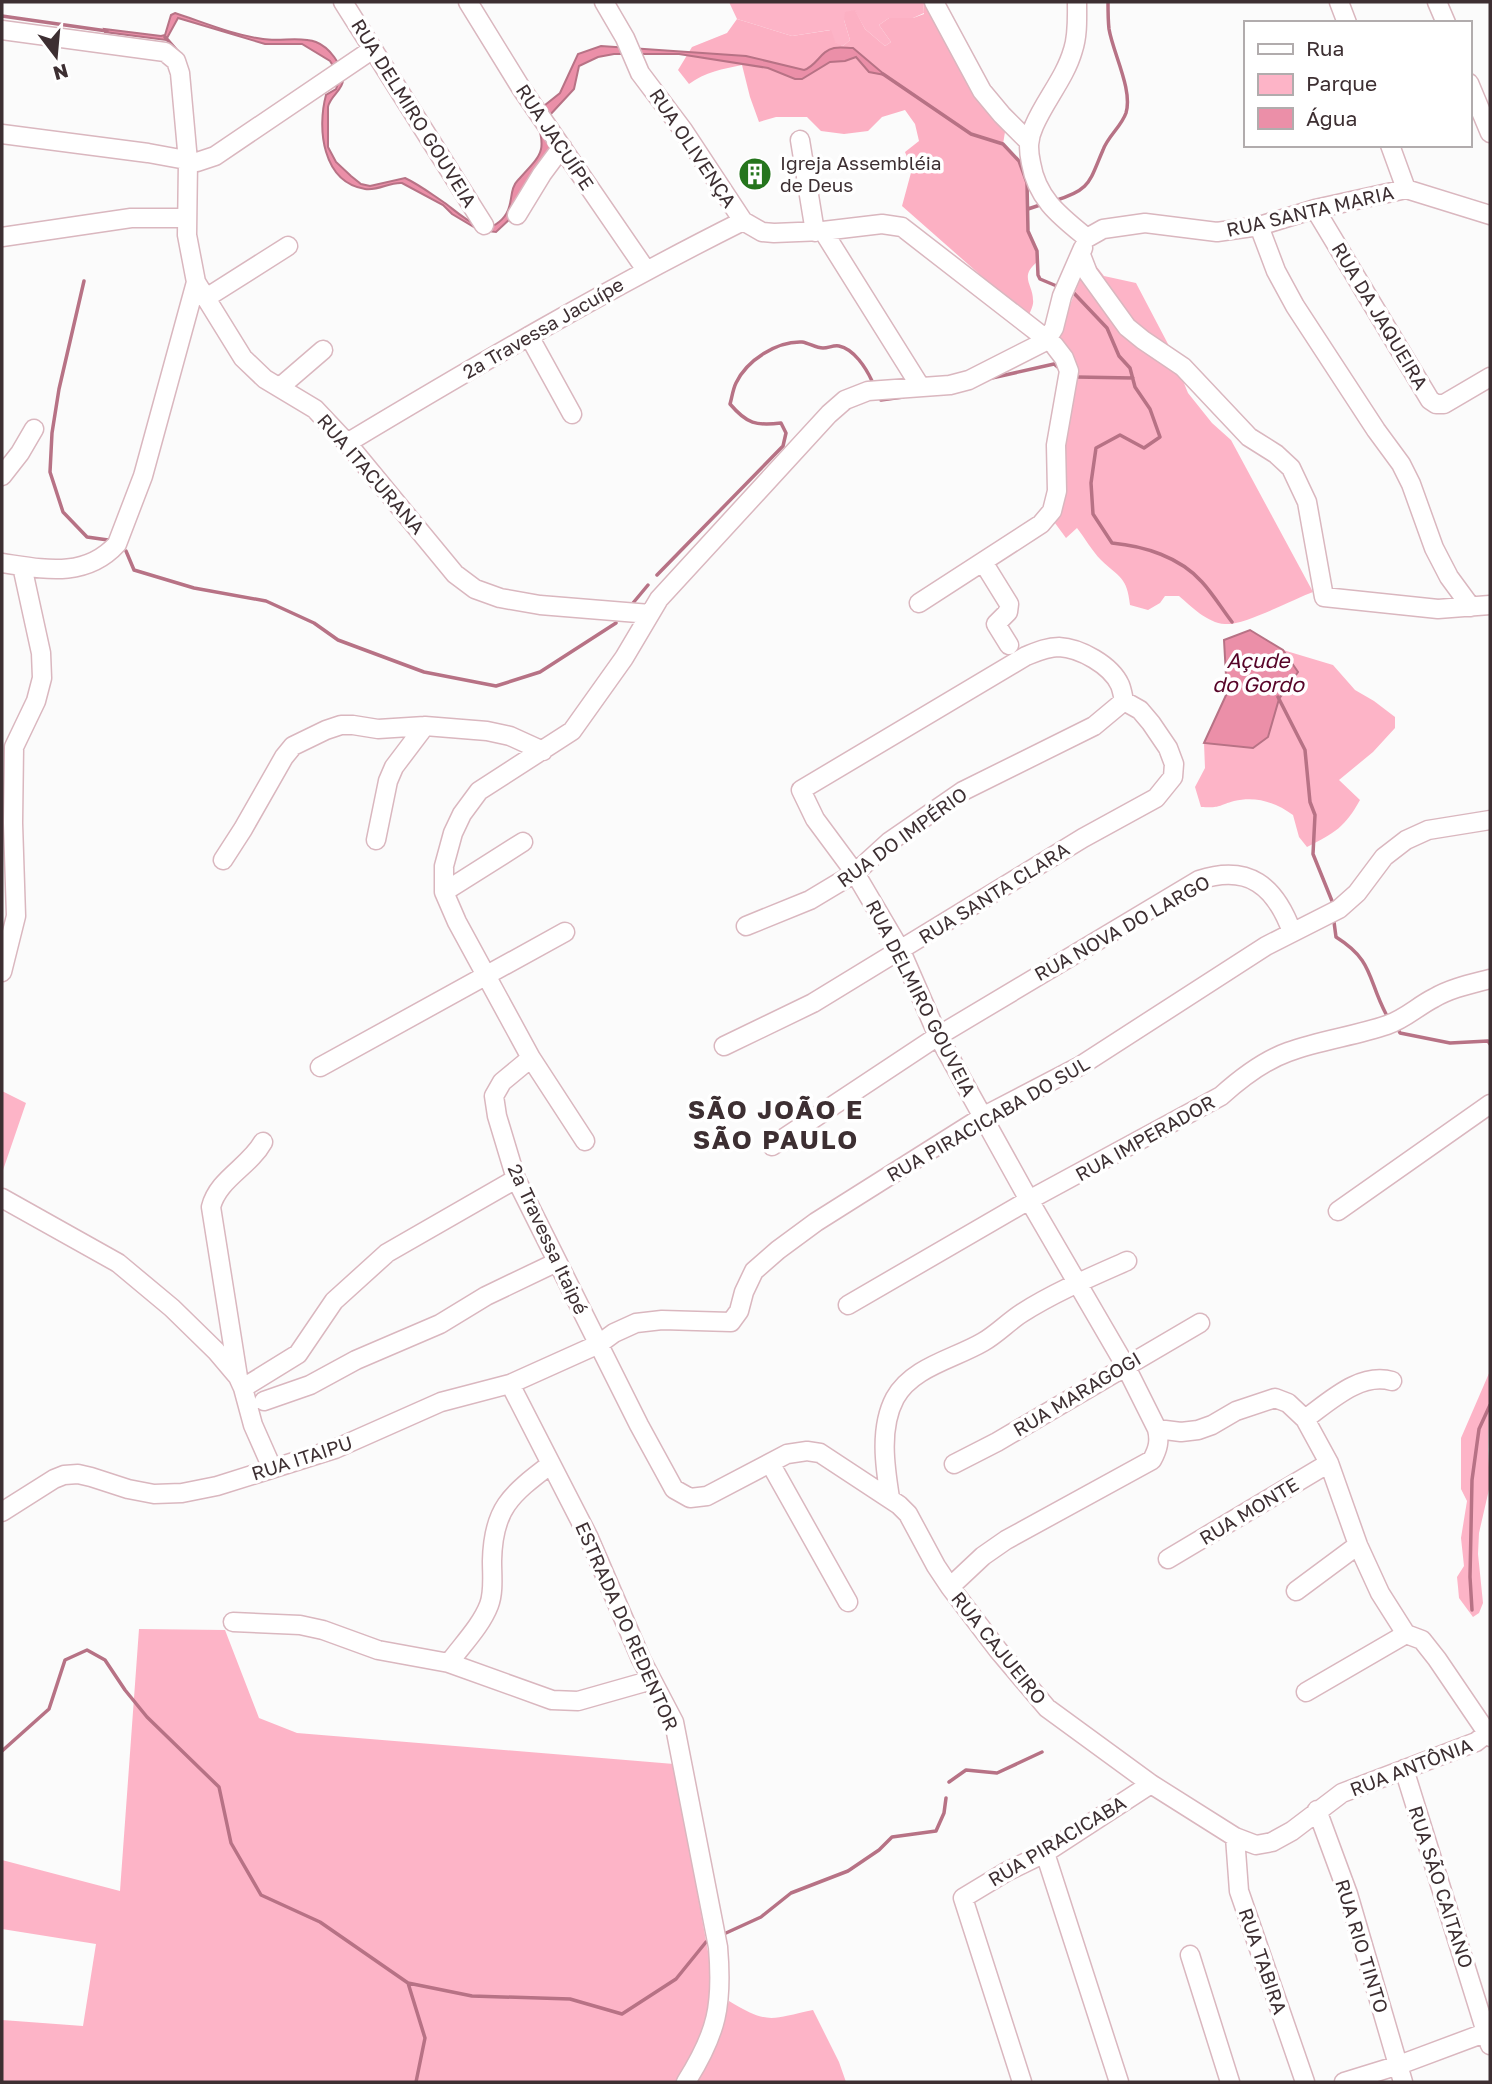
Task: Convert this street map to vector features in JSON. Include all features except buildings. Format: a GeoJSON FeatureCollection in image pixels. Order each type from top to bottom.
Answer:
{"type":"FeatureCollection","features":[{"type":"Feature","properties":{"kind":"street","name":"RUA DELMIRO GOUVEIA"},"geometry":{"type":"LineString","coordinates":[[343,2],[484,225]]}},
{"type":"Feature","properties":{"kind":"street","name":"RUA JACUÍPE"},"geometry":{"type":"LineString","coordinates":[[468,2],[646,270]]}},
{"type":"Feature","properties":{"kind":"street","name":"RUA OLIVENÇA"},"geometry":{"type":"LineString","coordinates":[[604,2],[640,73],[743,221],[762,232],[819,231],[882,225],[902,227],[1059,351],[1069,371],[1056,446],[1057,491],[1052,511],[1041,524],[919,603]]}},
{"type":"Feature","properties":{"kind":"street"},"geometry":{"type":"LineString","coordinates":[[934,2],[982,91],[1028,141]]}},
{"type":"Feature","properties":{"kind":"street"},"geometry":{"type":"LineString","coordinates":[[585,1141],[531,1058],[485,976],[444,892],[444,866],[453,833],[469,803],[488,785],[572,731],[624,658],[659,599],[829,414],[845,400],[868,391],[950,385],[969,380],[1046,341],[1054,328],[1065,288],[1087,238],[1048,204],[1034,178],[1028,141],[1070,58],[1076,32],[1077,2]]}},
{"type":"Feature","properties":{"kind":"street"},"geometry":{"type":"LineString","coordinates":[[1339,2],[1345,21]]}},
{"type":"Feature","properties":{"kind":"street"},"geometry":{"type":"LineString","coordinates":[[1437,2],[1445,21]]}},
{"type":"Feature","properties":{"kind":"street","name":"RUA ITACURANA"},"geometry":{"type":"LineString","coordinates":[[2,30],[165,52],[176,61],[180,73],[188,166],[186,218],[196,282],[243,358],[259,375],[315,409],[348,443],[455,575],[475,589],[500,598],[540,605],[650,614]]}},
{"type":"Feature","properties":{"kind":"street"},"geometry":{"type":"LineString","coordinates":[[2,134],[188,166],[215,156],[373,48]]}},
{"type":"Feature","properties":{"kind":"street"},"geometry":{"type":"LineString","coordinates":[[1471,88],[1490,133]]}},
{"type":"Feature","properties":{"kind":"street"},"geometry":{"type":"LineString","coordinates":[[800,140],[819,231],[920,386]]}},
{"type":"Feature","properties":{"kind":"street"},"geometry":{"type":"LineString","coordinates":[[517,215],[562,147]]}},
{"type":"Feature","properties":{"kind":"street"},"geometry":{"type":"LineString","coordinates":[[1391,147],[1406,188]]}},
{"type":"Feature","properties":{"kind":"street","name":"RUA SANTA MARIA"},"geometry":{"type":"LineString","coordinates":[[1087,238],[1103,229],[1145,223],[1217,232],[1259,226],[1315,209],[1406,188],[1490,215]]}},
{"type":"Feature","properties":{"kind":"street","name":"RUA DA JAQUEIRA"},"geometry":{"type":"LineString","coordinates":[[1315,209],[1430,400],[1436,404],[1444,404],[1490,377]]}},
{"type":"Feature","properties":{"kind":"street"},"geometry":{"type":"LineString","coordinates":[[2,237],[131,218],[186,218]]}},
{"type":"Feature","properties":{"kind":"street","name":"2ª Travessa Jacuípe"},"geometry":{"type":"LineString","coordinates":[[348,443],[646,270],[743,221]]}},
{"type":"Feature","properties":{"kind":"street"},"geometry":{"type":"LineString","coordinates":[[1259,226],[1276,271],[1295,306],[1401,464],[1434,548],[1449,577],[1471,607]]}},
{"type":"Feature","properties":{"kind":"street"},"geometry":{"type":"LineString","coordinates":[[206,298],[288,246]]}},
{"type":"Feature","properties":{"kind":"street"},"geometry":{"type":"LineString","coordinates":[[1081,255],[1088,273],[1127,327],[1173,358],[1249,437],[1276,454],[1291,468],[1307,502],[1324,597],[1438,609],[1490,605]]}},
{"type":"Feature","properties":{"kind":"street"},"geometry":{"type":"LineString","coordinates":[[2,563],[52,569],[84,567],[110,552],[117,544],[143,476],[196,282]]}},
{"type":"Feature","properties":{"kind":"street"},"geometry":{"type":"LineString","coordinates":[[529,336],[572,414]]}},
{"type":"Feature","properties":{"kind":"street"},"geometry":{"type":"LineString","coordinates":[[280,387],[323,350]]}},
{"type":"Feature","properties":{"kind":"street"},"geometry":{"type":"LineString","coordinates":[[2,476],[34,429]]}},
{"type":"Feature","properties":{"kind":"street"},"geometry":{"type":"LineString","coordinates":[[983,562],[1009,604],[1008,612],[996,624],[1009,645]]}},
{"type":"Feature","properties":{"kind":"street"},"geometry":{"type":"LineString","coordinates":[[2,972],[16,916],[8,823],[14,747],[36,701],[42,678],[41,653],[22,566]]}},
{"type":"Feature","properties":{"kind":"street","name":"RUA SANTA CLARA"},"geometry":{"type":"LineString","coordinates":[[724,1046],[784,1019],[901,951],[1049,858],[1156,798],[1173,777],[1174,764],[1168,748],[1140,710],[1125,701],[1120,684],[1112,673],[1090,657],[1060,647],[1048,648],[1026,656],[801,790]]}},
{"type":"Feature","properties":{"kind":"street","name":"RUA DO IMPÉRIO"},"geometry":{"type":"LineString","coordinates":[[746,926],[810,900],[855,873],[889,842],[963,791],[1094,726],[1125,701]]}},
{"type":"Feature","properties":{"kind":"street"},"geometry":{"type":"LineString","coordinates":[[223,860],[284,757],[293,746],[326,730],[341,725],[378,729],[425,726],[487,731],[510,736],[543,751]]}},
{"type":"Feature","properties":{"kind":"street"},"geometry":{"type":"LineString","coordinates":[[376,841],[388,781],[394,767],[425,726]]}},
{"type":"Feature","properties":{"kind":"street","name":"RUA DELMIRO GOUVEIA"},"geometry":{"type":"LineString","coordinates":[[801,790],[815,819],[855,873],[901,951],[938,1036],[1125,1365],[1157,1429]]}},
{"type":"Feature","properties":{"kind":"street","name":"RUA PIRACICABA DO SUL"},"geometry":{"type":"LineString","coordinates":[[598,1344],[625,1327],[651,1320],[731,1322],[739,1311],[748,1281],[754,1271],[816,1222],[984,1116],[1080,1066],[1266,946],[1339,909],[1357,893],[1384,857],[1406,840],[1428,830],[1490,820]]}},
{"type":"Feature","properties":{"kind":"street"},"geometry":{"type":"LineString","coordinates":[[444,892],[523,842]]}},
{"type":"Feature","properties":{"kind":"street","name":"RUA NOVA DO LARGO"},"geometry":{"type":"LineString","coordinates":[[772,1146],[938,1036],[1199,880],[1211,876],[1238,874],[1253,880],[1264,887],[1276,902],[1292,932]]}},
{"type":"Feature","properties":{"kind":"street"},"geometry":{"type":"LineString","coordinates":[[320,1067],[565,932]]}},
{"type":"Feature","properties":{"kind":"street","name":"RUA IMPERADOR"},"geometry":{"type":"LineString","coordinates":[[848,1305],[1029,1200],[1221,1096],[1237,1081],[1269,1060],[1288,1052],[1388,1025],[1434,997],[1490,979]]}},
{"type":"Feature","properties":{"kind":"street","name":"2ª Travessa Itaipé"},"geometry":{"type":"LineString","coordinates":[[531,1058],[502,1082],[494,1096],[497,1116],[516,1179],[639,1425],[674,1489],[690,1498],[707,1496],[796,1451],[820,1453],[890,1498],[908,1514],[950,1587]]}},
{"type":"Feature","properties":{"kind":"street"},"geometry":{"type":"LineString","coordinates":[[1338,1211],[1490,1104]]}},
{"type":"Feature","properties":{"kind":"street"},"geometry":{"type":"LineString","coordinates":[[263,1142],[250,1161],[218,1190],[211,1207],[241,1382],[253,1425],[272,1468]]}},
{"type":"Feature","properties":{"kind":"street"},"geometry":{"type":"LineString","coordinates":[[241,1382],[290,1361],[298,1354],[334,1301],[387,1252],[516,1179]]}},
{"type":"Feature","properties":{"kind":"street"},"geometry":{"type":"LineString","coordinates":[[2,1198],[118,1263],[172,1308],[216,1351],[241,1382]]}},
{"type":"Feature","properties":{"kind":"street"},"geometry":{"type":"LineString","coordinates":[[890,1498],[886,1470],[888,1419],[896,1396],[905,1385],[916,1375],[985,1341],[1022,1313],[1078,1282],[1126,1261]]}},
{"type":"Feature","properties":{"kind":"street"},"geometry":{"type":"LineString","coordinates":[[264,1401],[310,1385],[356,1360],[440,1324],[486,1296],[557,1262]]}},
{"type":"Feature","properties":{"kind":"street","name":"RUA MARAGOGI"},"geometry":{"type":"LineString","coordinates":[[954,1464],[997,1442],[1200,1323]]}},
{"type":"Feature","properties":{"kind":"street","name":"RUA ITAIPU"},"geometry":{"type":"LineString","coordinates":[[2,1512],[64,1475],[78,1474],[155,1494],[182,1493],[217,1486],[335,1449],[441,1402],[510,1384],[598,1344]]}},
{"type":"Feature","properties":{"kind":"street"},"geometry":{"type":"LineString","coordinates":[[1305,1419],[1345,1391],[1367,1380],[1375,1378],[1392,1381]]}},
{"type":"Feature","properties":{"kind":"street","name":"ESTRADA DO REDENTOR"},"geometry":{"type":"LineString","coordinates":[[510,1384],[588,1536],[674,1723],[720,1967],[719,2012],[713,2031],[686,2082]]}},
{"type":"Feature","properties":{"kind":"street"},"geometry":{"type":"LineString","coordinates":[[950,1587],[983,1556],[1006,1541],[1152,1460],[1159,1439],[1157,1429],[1181,1432],[1198,1430],[1236,1411],[1275,1398],[1289,1403],[1305,1419],[1329,1463],[1358,1545],[1380,1593],[1406,1634],[1422,1640],[1490,1734]]}},
{"type":"Feature","properties":{"kind":"street"},"geometry":{"type":"LineString","coordinates":[[770,1463],[848,1602]]}},
{"type":"Feature","properties":{"kind":"street","name":"RUA MONTE"},"geometry":{"type":"LineString","coordinates":[[1168,1559],[1329,1463]]}},
{"type":"Feature","properties":{"kind":"street"},"geometry":{"type":"LineString","coordinates":[[449,1663],[485,1614],[490,1602],[494,1531],[504,1506],[551,1464]]}},
{"type":"Feature","properties":{"kind":"street"},"geometry":{"type":"LineString","coordinates":[[1296,1591],[1358,1545]]}},
{"type":"Feature","properties":{"kind":"street","name":"RUA CAJUEIRO"},"geometry":{"type":"LineString","coordinates":[[950,1587],[1047,1708],[1151,1784]]}},
{"type":"Feature","properties":{"kind":"street"},"geometry":{"type":"LineString","coordinates":[[233,1622],[300,1625],[323,1630],[379,1650],[449,1663],[517,1689],[564,1702],[594,1698],[652,1680]]}},
{"type":"Feature","properties":{"kind":"street"},"geometry":{"type":"LineString","coordinates":[[1306,1692],[1406,1634]]}},
{"type":"Feature","properties":{"kind":"street","name":"RUA ANTÔNIA"},"geometry":{"type":"LineString","coordinates":[[1151,1784],[1235,1837],[1256,1845],[1265,1845],[1292,1831],[1342,1793],[1476,1742],[1490,1734]]}},
{"type":"Feature","properties":{"kind":"street","name":"RUA SÃO CAITANO"},"geometry":{"type":"LineString","coordinates":[[1404,1769],[1489,2036]]}},
{"type":"Feature","properties":{"kind":"street","name":"RUA PIRACICABA"},"geometry":{"type":"LineString","coordinates":[[1022,2082],[963,1898],[1006,1872],[1045,1853],[1151,1784]]}},
{"type":"Feature","properties":{"kind":"street","name":"RUA RIO TINTO"},"geometry":{"type":"LineString","coordinates":[[1317,1810],[1348,1894],[1401,2074]]}},
{"type":"Feature","properties":{"kind":"street","name":"RUA TABIRA"},"geometry":{"type":"LineString","coordinates":[[1235,1837],[1239,1891],[1305,2082]]}},
{"type":"Feature","properties":{"kind":"street"},"geometry":{"type":"LineString","coordinates":[[1045,1853],[1119,2082]]}},
{"type":"Feature","properties":{"kind":"street"},"geometry":{"type":"LineString","coordinates":[[1190,1955],[1230,2082]]}},
{"type":"Feature","properties":{"kind":"street"},"geometry":{"type":"LineString","coordinates":[[1344,2082],[1401,2074],[1489,2036]]}},
{"type":"Feature","properties":{"kind":"green space"},"geometry":{"type":"Polygon","coordinates":[[[729,2],[923,2],[924,13],[913,18],[889,18],[879,25],[891,42],[885,46],[865,29],[855,11],[844,20],[850,40],[843,46],[836,44],[830,30],[792,36],[737,19],[729,2]]]}},
{"type":"Feature","properties":{"kind":"green space"},"geometry":{"type":"Polygon","coordinates":[[[1089,257],[1104,276],[1136,283],[1168,344],[1188,393],[1212,423],[1231,440],[1313,592],[1256,617],[1225,624],[1212,621],[1179,596],[1165,596],[1160,603],[1148,610],[1130,605],[1125,583],[1098,556],[1077,528],[1066,538],[1052,519],[1059,511],[1061,345],[1058,335],[1089,257]]]}},
{"type":"Feature","properties":{"kind":"green space"},"geometry":{"type":"Polygon","coordinates":[[[1283,650],[1333,665],[1355,690],[1395,717],[1395,728],[1373,752],[1339,780],[1360,800],[1355,809],[1338,828],[1307,847],[1299,837],[1293,815],[1279,807],[1250,799],[1216,807],[1201,807],[1195,787],[1205,768],[1204,743],[1253,748],[1268,737],[1279,699],[1298,672],[1283,650]]]}},
{"type":"Feature","properties":{"kind":"green space"},"geometry":{"type":"Polygon","coordinates":[[[2,1091],[26,1103],[2,1173],[2,1091]]]}},
{"type":"Feature","properties":{"kind":"green space"},"geometry":{"type":"Polygon","coordinates":[[[1490,1371],[1490,1485],[1479,1533],[1478,1554],[1483,1603],[1479,1613],[1473,1617],[1459,1598],[1457,1577],[1464,1566],[1461,1538],[1467,1501],[1461,1489],[1461,1438],[1490,1371]]]}},
{"type":"Feature","properties":{"kind":"green space"},"geometry":{"type":"Polygon","coordinates":[[[139,1629],[225,1630],[259,1718],[297,1733],[674,1764],[713,1979],[707,2022],[693,2056],[678,2082],[2,2082],[2,2020],[83,2026],[96,1944],[2,1929],[2,1860],[120,1891],[139,1629]]]}},
{"type":"Feature","properties":{"kind":"green space"},"geometry":{"type":"Polygon","coordinates":[[[729,2001],[753,2014],[770,2018],[813,2010],[846,2082],[692,2082],[717,2037],[729,2001]]]}},
{"type":"Feature","properties":{"kind":"shaded area"},"geometry":{"type":"Polygon","coordinates":[[[923,2],[927,2],[1005,132],[1003,144],[1019,161],[1027,183],[1028,231],[1035,243],[1037,262],[1028,276],[1033,302],[1028,317],[902,206],[912,169],[905,152],[919,141],[915,124],[905,110],[882,117],[868,131],[844,134],[821,131],[807,117],[776,117],[759,122],[742,65],[708,74],[689,84],[678,70],[692,47],[727,33],[737,19],[792,36],[831,30],[836,43],[843,46],[850,40],[844,20],[845,12],[855,10],[865,29],[885,46],[891,42],[879,25],[889,18],[913,18],[924,14],[923,2]]]}},
{"type":"Feature","properties":{"kind":"water"},"geometry":{"type":"Polygon","coordinates":[[[175,13],[252,37],[270,40],[303,39],[321,44],[341,68],[343,80],[328,107],[328,147],[336,162],[361,184],[370,186],[405,178],[469,221],[484,227],[492,226],[504,217],[515,184],[538,156],[542,144],[535,113],[560,93],[578,54],[601,46],[746,56],[804,70],[829,50],[853,48],[885,75],[869,72],[856,57],[830,62],[802,79],[795,79],[768,68],[679,54],[614,54],[598,57],[579,66],[574,89],[549,116],[550,154],[512,217],[496,232],[479,230],[452,214],[443,205],[402,183],[365,189],[340,176],[331,165],[326,152],[322,123],[326,95],[336,89],[340,77],[330,61],[302,44],[265,44],[178,18],[166,40],[105,32],[104,29],[161,36],[165,35],[171,15],[175,13]]]}},
{"type":"Feature","properties":{"kind":"water","name":"Açude do Gordo"},"geometry":{"type":"Polygon","coordinates":[[[1250,630],[1283,650],[1298,672],[1279,699],[1268,737],[1253,748],[1204,743],[1227,693],[1224,640],[1250,630]]]}},
{"type":"Feature","properties":{"kind":"waterway"},"geometry":{"type":"LineString","coordinates":[[1054,201],[1075,193],[1087,183],[1105,145],[1126,113],[1127,94],[1111,39],[1108,2]]}},
{"type":"Feature","properties":{"kind":"waterway"},"geometry":{"type":"LineString","coordinates":[[2,16],[107,31]]}},
{"type":"Feature","properties":{"kind":"waterway"},"geometry":{"type":"LineString","coordinates":[[165,37],[178,52]]}},
{"type":"Feature","properties":{"kind":"waterway"},"geometry":{"type":"LineString","coordinates":[[883,74],[971,134],[1003,144],[1019,161],[1027,183],[1028,231],[1037,251],[1038,275],[1040,279],[1059,287]]}},
{"type":"Feature","properties":{"kind":"waterway"},"geometry":{"type":"LineString","coordinates":[[1028,209],[1043,204]]}},
{"type":"Feature","properties":{"kind":"waterway"},"geometry":{"type":"LineString","coordinates":[[84,281],[59,389],[52,433],[50,472],[63,512],[87,537],[108,540]]}},
{"type":"Feature","properties":{"kind":"waterway"},"geometry":{"type":"LineString","coordinates":[[1070,289],[1107,328],[1119,356],[1130,368],[1135,387],[1150,409],[1160,437],[1144,448],[1120,435],[1096,448],[1091,483],[1093,514],[1112,543],[1161,554],[1193,573],[1232,622]]}},
{"type":"Feature","properties":{"kind":"waterway"},"geometry":{"type":"LineString","coordinates":[[657,575],[783,446],[786,433],[781,423],[752,422],[730,404],[736,383],[747,367],[764,353],[783,345],[802,342],[823,348],[839,346],[854,355],[872,381]]}},
{"type":"Feature","properties":{"kind":"waterway"},"geometry":{"type":"LineString","coordinates":[[992,378],[1054,364],[1060,369]]}},
{"type":"Feature","properties":{"kind":"waterway"},"geometry":{"type":"LineString","coordinates":[[1076,377],[1133,378]]}},
{"type":"Feature","properties":{"kind":"waterway"},"geometry":{"type":"LineString","coordinates":[[881,400],[903,397]]}},
{"type":"Feature","properties":{"kind":"waterway"},"geometry":{"type":"LineString","coordinates":[[126,551],[134,570],[194,588],[266,601],[314,623],[338,640],[424,672],[496,686],[540,672],[616,623]]}},
{"type":"Feature","properties":{"kind":"waterway"},"geometry":{"type":"LineString","coordinates":[[633,603],[648,585]]}},
{"type":"Feature","properties":{"kind":"waterway"},"geometry":{"type":"LineString","coordinates":[[1278,697],[1305,750],[1310,802],[1315,815],[1313,854],[1332,901]]}},
{"type":"Feature","properties":{"kind":"waterway"},"geometry":{"type":"LineString","coordinates":[[1334,922],[1336,937],[1364,962],[1386,1014]]}},
{"type":"Feature","properties":{"kind":"waterway"},"geometry":{"type":"LineString","coordinates":[[1399,1031],[1450,1043],[1488,1041],[1490,1044]]}},
{"type":"Feature","properties":{"kind":"waterway"},"geometry":{"type":"LineString","coordinates":[[1472,1610],[1472,1480],[1479,1429],[1490,1405]]}},
{"type":"Feature","properties":{"kind":"waterway"},"geometry":{"type":"LineString","coordinates":[[2,1751],[49,1709],[65,1660],[87,1650],[105,1660],[147,1717],[219,1787],[231,1843],[261,1895],[320,1922],[408,1983],[472,1996],[570,1999],[622,2014],[676,1979],[706,1942]]}},
{"type":"Feature","properties":{"kind":"waterway"},"geometry":{"type":"LineString","coordinates":[[949,1782],[966,1770],[997,1773],[1042,1752]]}},
{"type":"Feature","properties":{"kind":"waterway"},"geometry":{"type":"LineString","coordinates":[[726,1933],[761,1917],[791,1893],[848,1871],[879,1850],[892,1837],[936,1831],[944,1813],[946,1798]]}},
{"type":"Feature","properties":{"kind":"waterway"},"geometry":{"type":"LineString","coordinates":[[408,1983],[425,2038],[416,2082]]}},
{"type":"Feature","properties":{"kind":"place","name":"Igreja Assembléia de Deus"},"geometry":{"type":"Point","coordinates":[755,174]}},
{"type":"Feature","properties":{"kind":"district","name":"SÃO JOÃO E SÃO PAULO"},"geometry":{"type":"Point","coordinates":[776,1125]}}]}
